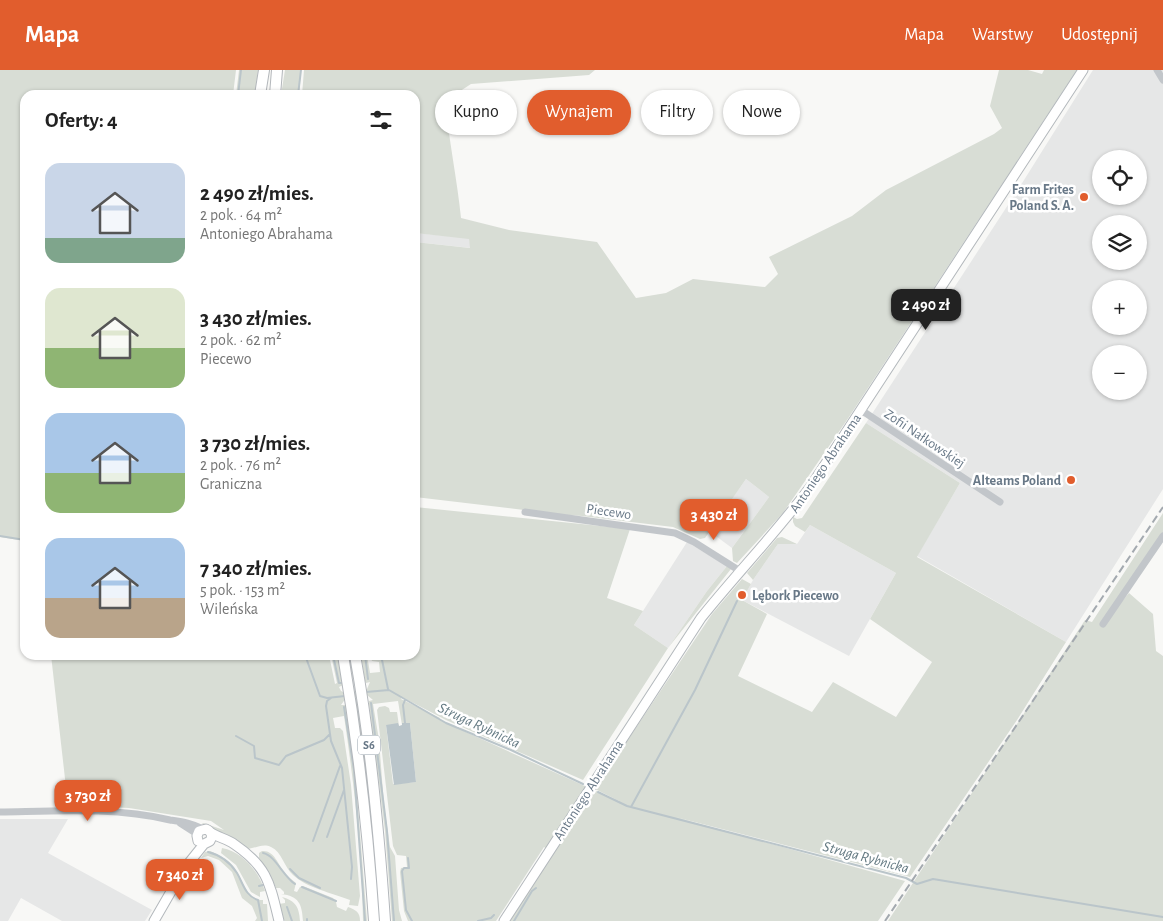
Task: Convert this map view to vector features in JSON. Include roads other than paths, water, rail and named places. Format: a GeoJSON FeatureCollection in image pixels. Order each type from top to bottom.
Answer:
{"type":"FeatureCollection","features":[{"type":"Feature","properties":{"kind":"highway"},"geometry":{"type":"LineString","coordinates":[[261,90],[264,70]]}},
{"type":"Feature","properties":{"kind":"highway"},"geometry":{"type":"LineString","coordinates":[[275,90],[277,70]]}},
{"type":"Feature","properties":{"kind":"highway","name":"S6"},"geometry":{"type":"LineString","coordinates":[[344,660],[358,752],[368,837],[374,921]]}},
{"type":"Feature","properties":{"kind":"highway","name":"S6"},"geometry":{"type":"LineString","coordinates":[[356,660],[370,751],[385,921]]}},
{"type":"Feature","properties":{"kind":"main road","name":"Antoniego Abrahama"},"geometry":{"type":"LineString","coordinates":[[504,921],[690,635],[720,594],[790,514],[861,410],[1083,70]]}},
{"type":"Feature","properties":{"kind":"main road"},"geometry":{"type":"LineString","coordinates":[[154,921],[203,838],[243,851],[255,860],[270,884],[279,921]]}},
{"type":"Feature","properties":{"kind":"main road"},"geometry":{"type":"LineString","coordinates":[[272,921],[274,898]]}},
{"type":"Feature","properties":{"kind":"street"},"geometry":{"type":"LineString","coordinates":[[1157,70],[1163,80]]}},
{"type":"Feature","properties":{"kind":"street","name":"Zofii Nałkowskiej"},"geometry":{"type":"LineString","coordinates":[[861,410],[1000,502]]}},
{"type":"Feature","properties":{"kind":"street","name":"Piecewo"},"geometry":{"type":"LineString","coordinates":[[525,512],[675,533],[694,542],[740,571]]}},
{"type":"Feature","properties":{"kind":"street"},"geometry":{"type":"LineString","coordinates":[[1103,624],[1163,536]]}},
{"type":"Feature","properties":{"kind":"street"},"geometry":{"type":"LineString","coordinates":[[0,812],[107,810],[148,815],[193,824],[203,838]]}},
{"type":"Feature","properties":{"kind":"waterway"},"geometry":{"type":"LineString","coordinates":[[239,90],[241,70]]}},
{"type":"Feature","properties":{"kind":"waterway"},"geometry":{"type":"LineString","coordinates":[[299,90],[301,70]]}},
{"type":"Feature","properties":{"kind":"waterway","name":"Struga Rybnicka"},"geometry":{"type":"LineString","coordinates":[[0,536],[20,539]]}},
{"type":"Feature","properties":{"kind":"waterway"},"geometry":{"type":"LineString","coordinates":[[631,807],[695,690],[737,601]]}},
{"type":"Feature","properties":{"kind":"waterway","name":"Struga Rybnicka"},"geometry":{"type":"LineString","coordinates":[[307,660],[320,696],[327,698],[345,696]]}},
{"type":"Feature","properties":{"kind":"waterway"},"geometry":{"type":"LineString","coordinates":[[334,660],[339,683],[341,683]]}},
{"type":"Feature","properties":{"kind":"waterway"},"geometry":{"type":"LineString","coordinates":[[366,660],[368,679]]}},
{"type":"Feature","properties":{"kind":"waterway"},"geometry":{"type":"LineString","coordinates":[[382,660],[388,689]]}},
{"type":"Feature","properties":{"kind":"waterway","name":"Struga Rybnicka"},"geometry":{"type":"LineString","coordinates":[[366,692],[389,690],[446,723],[511,750],[583,784]]}},
{"type":"Feature","properties":{"kind":"waterway"},"geometry":{"type":"LineString","coordinates":[[331,698],[327,701],[326,706],[331,741],[342,768],[352,867],[351,879]]}},
{"type":"Feature","properties":{"kind":"waterway"},"geometry":{"type":"LineString","coordinates":[[405,700],[403,705],[405,723]]}},
{"type":"Feature","properties":{"kind":"waterway"},"geometry":{"type":"LineString","coordinates":[[371,703],[387,831],[394,921]]}},
{"type":"Feature","properties":{"kind":"waterway"},"geometry":{"type":"LineString","coordinates":[[344,707],[354,770],[365,921]]}},
{"type":"Feature","properties":{"kind":"waterway"},"geometry":{"type":"LineString","coordinates":[[236,736],[254,746],[255,758],[279,765],[286,756],[324,740],[330,734]]}},
{"type":"Feature","properties":{"kind":"waterway"},"geometry":{"type":"LineString","coordinates":[[313,841],[340,766]]}},
{"type":"Feature","properties":{"kind":"waterway"},"geometry":{"type":"LineString","coordinates":[[327,837],[344,790]]}},
{"type":"Feature","properties":{"kind":"waterway","name":"Struga Rybnicka"},"geometry":{"type":"LineString","coordinates":[[598,792],[627,806],[906,878],[917,884],[933,879],[1163,917]]}},
{"type":"Feature","properties":{"kind":"waterway"},"geometry":{"type":"LineString","coordinates":[[208,852],[224,859],[234,869],[250,896],[258,900],[262,921]]}},
{"type":"Feature","properties":{"kind":"waterway"},"geometry":{"type":"LineString","coordinates":[[263,853],[271,858],[295,884]]}},
{"type":"Feature","properties":{"kind":"waterway"},"geometry":{"type":"LineString","coordinates":[[408,858],[409,868],[404,868],[402,871],[406,910],[412,921]]}},
{"type":"Feature","properties":{"kind":"waterway"},"geometry":{"type":"LineString","coordinates":[[290,869],[299,878],[320,888]]}},
{"type":"Feature","properties":{"kind":"waterway"},"geometry":{"type":"LineString","coordinates":[[259,886],[263,885]]}},
{"type":"Feature","properties":{"kind":"waterway"},"geometry":{"type":"LineString","coordinates":[[302,887],[336,901]]}},
{"type":"Feature","properties":{"kind":"waterway"},"geometry":{"type":"LineString","coordinates":[[514,921],[532,891],[536,888]]}},
{"type":"Feature","properties":{"kind":"waterway"},"geometry":{"type":"LineString","coordinates":[[287,907],[292,921]]}},
{"type":"Feature","properties":{"kind":"waterway"},"geometry":{"type":"LineString","coordinates":[[478,921],[491,918],[494,915]]}},
{"type":"Feature","properties":{"kind":"railway"},"geometry":{"type":"LineString","coordinates":[[885,921],[1163,507]]}},
{"type":"Feature","properties":{"kind":"place","name":"Farm Frites Poland S. A."},"geometry":{"type":"Point","coordinates":[1084,197]}},
{"type":"Feature","properties":{"kind":"place","name":"Alteams Poland"},"geometry":{"type":"Point","coordinates":[1071,480]}},
{"type":"Feature","properties":{"kind":"place","name":"Lębork Piecewo"},"geometry":{"type":"Point","coordinates":[742,595]}}]}
